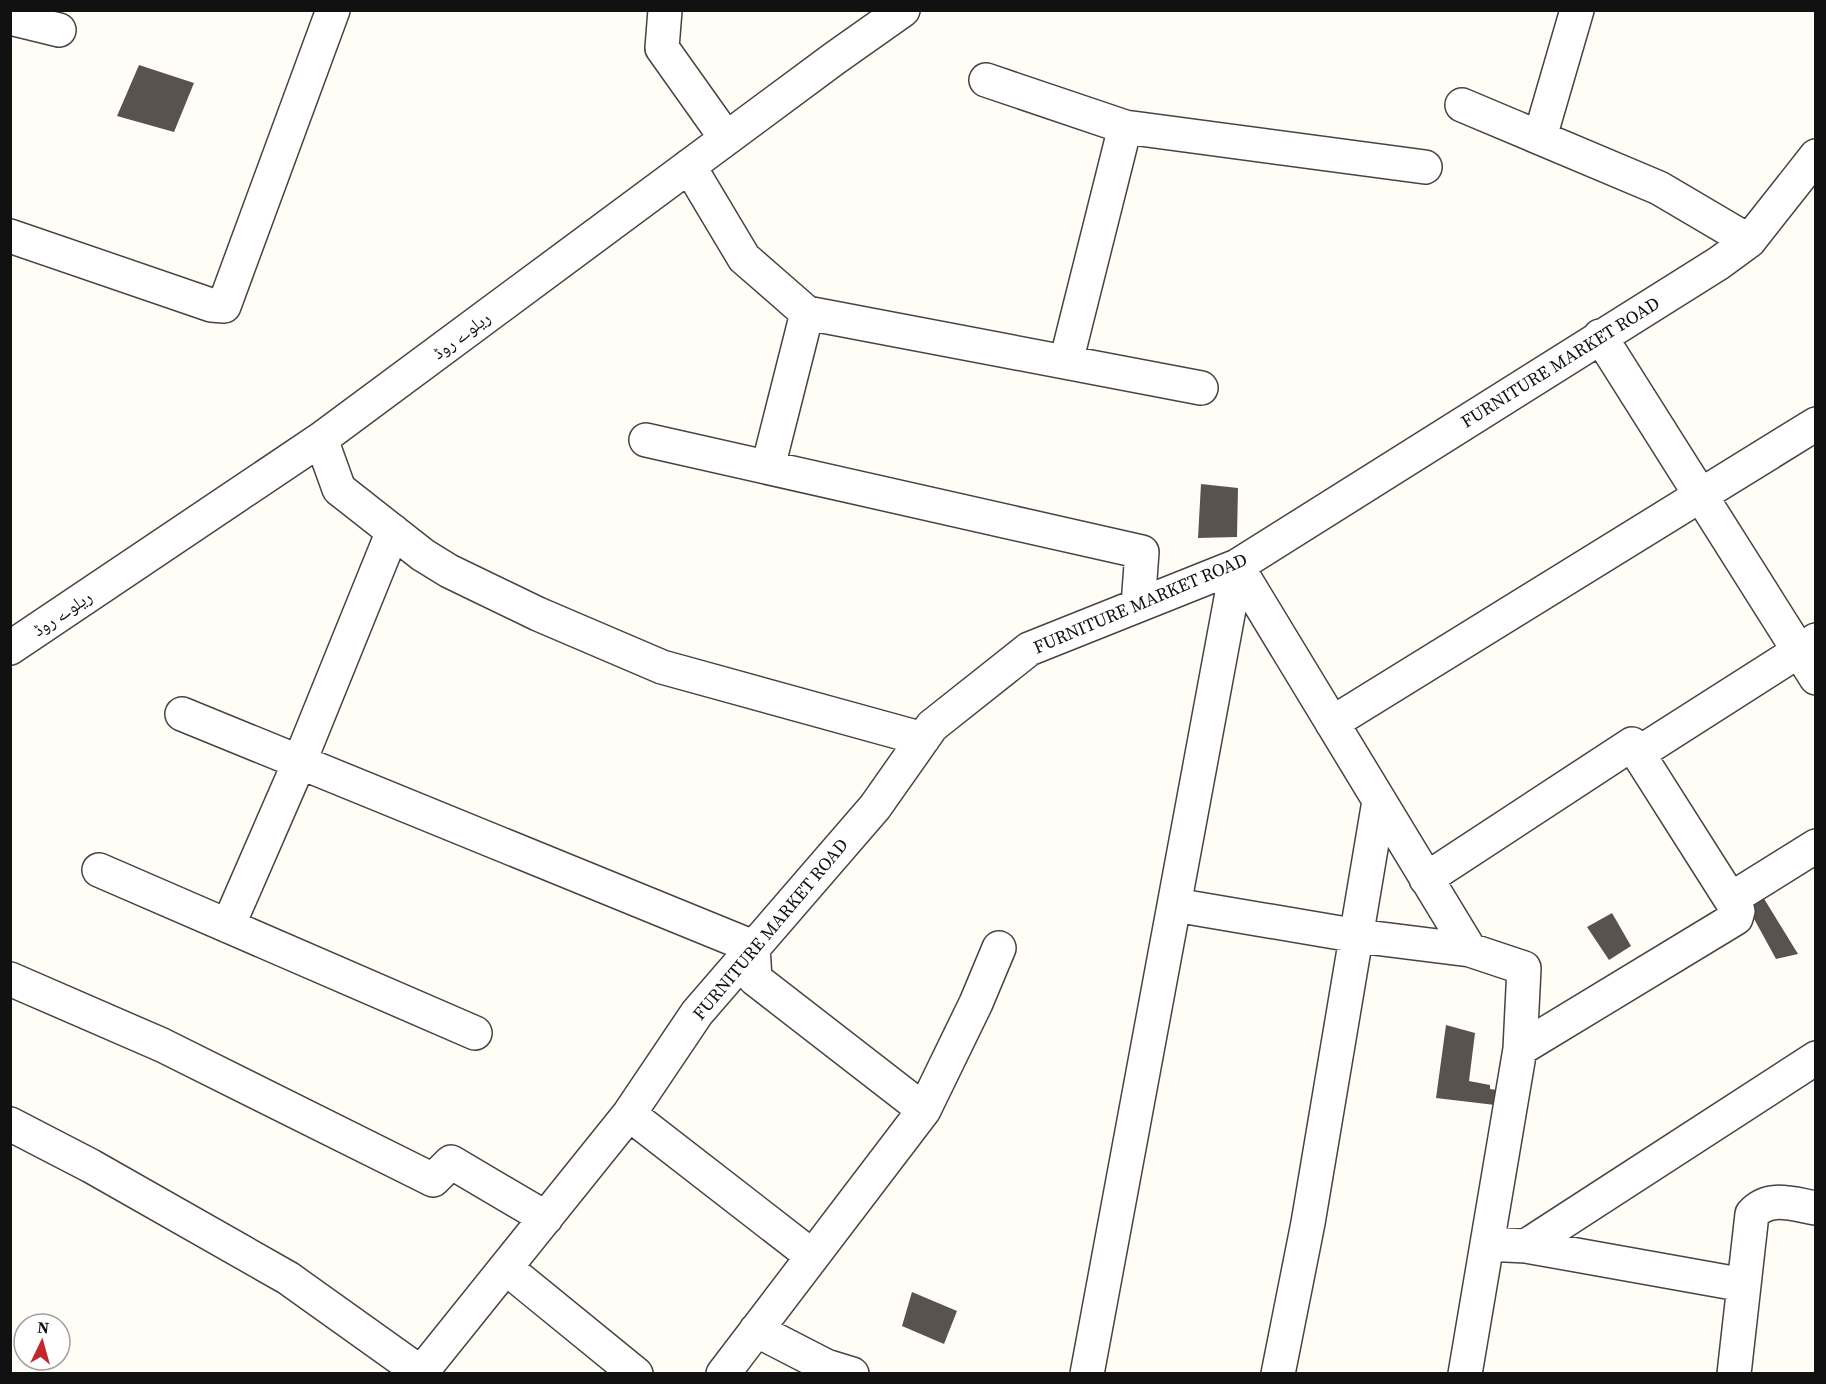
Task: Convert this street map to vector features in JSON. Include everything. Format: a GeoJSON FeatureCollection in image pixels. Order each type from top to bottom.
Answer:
{"type":"FeatureCollection","features":[{"type":"Feature","properties":{"kind":"street"},"geometry":{"type":"LineString","coordinates":[[10,236],[211,305],[224,306],[333,10]]}},
{"type":"Feature","properties":{"kind":"street"},"geometry":{"type":"LineString","coordinates":[[665,10],[662,48],[726,138]]}},
{"type":"Feature","properties":{"kind":"street","name":"ریلوے روڈ"},"geometry":{"type":"LineString","coordinates":[[10,648],[321,439],[726,138],[903,10]]}},
{"type":"Feature","properties":{"kind":"street"},"geometry":{"type":"LineString","coordinates":[[1540,137],[1577,10]]}},
{"type":"Feature","properties":{"kind":"street"},"geometry":{"type":"LineString","coordinates":[[10,18],[59,30]]}},
{"type":"Feature","properties":{"kind":"street"},"geometry":{"type":"LineString","coordinates":[[986,80],[1125,127],[1425,167]]}},
{"type":"Feature","properties":{"kind":"street"},"geometry":{"type":"LineString","coordinates":[[1462,105],[1659,188],[1749,241]]}},
{"type":"Feature","properties":{"kind":"street"},"geometry":{"type":"LineString","coordinates":[[1066,362],[1125,127]]}},
{"type":"Feature","properties":{"kind":"street","name":"FURNITURE MARKET ROAD"},"geometry":{"type":"LineString","coordinates":[[420,1373],[629,1114],[697,1013],[874,807],[932,726],[1029,649],[1237,566],[1719,263],[1749,241],[1815,156]]}},
{"type":"Feature","properties":{"kind":"street"},"geometry":{"type":"LineString","coordinates":[[689,166],[744,258],[807,313],[1201,388]]}},
{"type":"Feature","properties":{"kind":"street"},"geometry":{"type":"LineString","coordinates":[[768,467],[807,313]]}},
{"type":"Feature","properties":{"kind":"street"},"geometry":{"type":"LineString","coordinates":[[1600,336],[1701,495],[1807,645],[1815,678]]}},
{"type":"Feature","properties":{"kind":"street"},"geometry":{"type":"LineString","coordinates":[[1332,723],[1815,424]]}},
{"type":"Feature","properties":{"kind":"street"},"geometry":{"type":"LineString","coordinates":[[321,439],[339,489],[423,555],[449,571],[538,614],[662,667],[923,739]]}},
{"type":"Feature","properties":{"kind":"street"},"geometry":{"type":"LineString","coordinates":[[646,440],[1142,552],[1138,605]]}},
{"type":"Feature","properties":{"kind":"street"},"geometry":{"type":"LineString","coordinates":[[228,926],[299,763],[393,531]]}},
{"type":"Feature","properties":{"kind":"street"},"geometry":{"type":"LineString","coordinates":[[1237,566],[1470,950]]}},
{"type":"Feature","properties":{"kind":"street"},"geometry":{"type":"LineString","coordinates":[[1087,1374],[1237,566]]}},
{"type":"Feature","properties":{"kind":"street"},"geometry":{"type":"LineString","coordinates":[[1639,753],[1807,645]]}},
{"type":"Feature","properties":{"kind":"street"},"geometry":{"type":"LineString","coordinates":[[182,714],[753,947],[755,979],[924,1110]]}},
{"type":"Feature","properties":{"kind":"street"},"geometry":{"type":"LineString","coordinates":[[1426,879],[1629,744],[1636,746],[1738,911],[1736,918],[1520,1049]]}},
{"type":"Feature","properties":{"kind":"street"},"geometry":{"type":"LineString","coordinates":[[1278,1374],[1308,1223],[1379,801]]}},
{"type":"Feature","properties":{"kind":"street"},"geometry":{"type":"LineString","coordinates":[[1731,899],[1815,846]]}},
{"type":"Feature","properties":{"kind":"street"},"geometry":{"type":"LineString","coordinates":[[99,870],[475,1033]]}},
{"type":"Feature","properties":{"kind":"street"},"geometry":{"type":"LineString","coordinates":[[1175,905],[1358,936],[1470,950],[1524,968],[1520,1049],[1465,1374]]}},
{"type":"Feature","properties":{"kind":"street"},"geometry":{"type":"LineString","coordinates":[[723,1374],[924,1110],[976,1004],[999,948]]}},
{"type":"Feature","properties":{"kind":"street"},"geometry":{"type":"LineString","coordinates":[[10,979],[162,1046],[433,1180],[452,1162],[546,1218]]}},
{"type":"Feature","properties":{"kind":"street"},"geometry":{"type":"LineString","coordinates":[[1526,1246],[1815,1058]]}},
{"type":"Feature","properties":{"kind":"street"},"geometry":{"type":"LineString","coordinates":[[629,1114],[812,1256]]}},
{"type":"Feature","properties":{"kind":"street"},"geometry":{"type":"LineString","coordinates":[[10,1124],[92,1166],[288,1278],[420,1373]]}},
{"type":"Feature","properties":{"kind":"street"},"geometry":{"type":"LineString","coordinates":[[1734,1374],[1752,1214],[1760,1205],[1775,1201],[1815,1208]]}},
{"type":"Feature","properties":{"kind":"street"},"geometry":{"type":"LineString","coordinates":[[1487,1244],[1526,1246],[1744,1285]]}},
{"type":"Feature","properties":{"kind":"street"},"geometry":{"type":"LineString","coordinates":[[506,1268],[636,1374]]}},
{"type":"Feature","properties":{"kind":"street"},"geometry":{"type":"LineString","coordinates":[[756,1330],[826,1366],[852,1374]]}},
{"type":"Feature","properties":{"kind":"building"},"geometry":{"type":"Polygon","coordinates":[[[139,65],[194,83],[174,132],[117,116],[139,65]]]}},
{"type":"Feature","properties":{"kind":"building"},"geometry":{"type":"Polygon","coordinates":[[[1201,484],[1238,488],[1237,537],[1198,538],[1201,484]]]}},
{"type":"Feature","properties":{"kind":"building"},"geometry":{"type":"Polygon","coordinates":[[[1763,897],[1798,954],[1776,959],[1747,906],[1763,897]]]}},
{"type":"Feature","properties":{"kind":"building"},"geometry":{"type":"Polygon","coordinates":[[[1612,913],[1631,946],[1609,960],[1587,927],[1612,913]]]}},
{"type":"Feature","properties":{"kind":"building"},"geometry":{"type":"Polygon","coordinates":[[[1446,1025],[1475,1033],[1469,1081],[1490,1085],[1490,1089],[1497,1090],[1495,1105],[1436,1098],[1446,1025]]]}},
{"type":"Feature","properties":{"kind":"building"},"geometry":{"type":"Polygon","coordinates":[[[912,1292],[957,1311],[944,1344],[902,1326],[912,1292]]]}}]}
